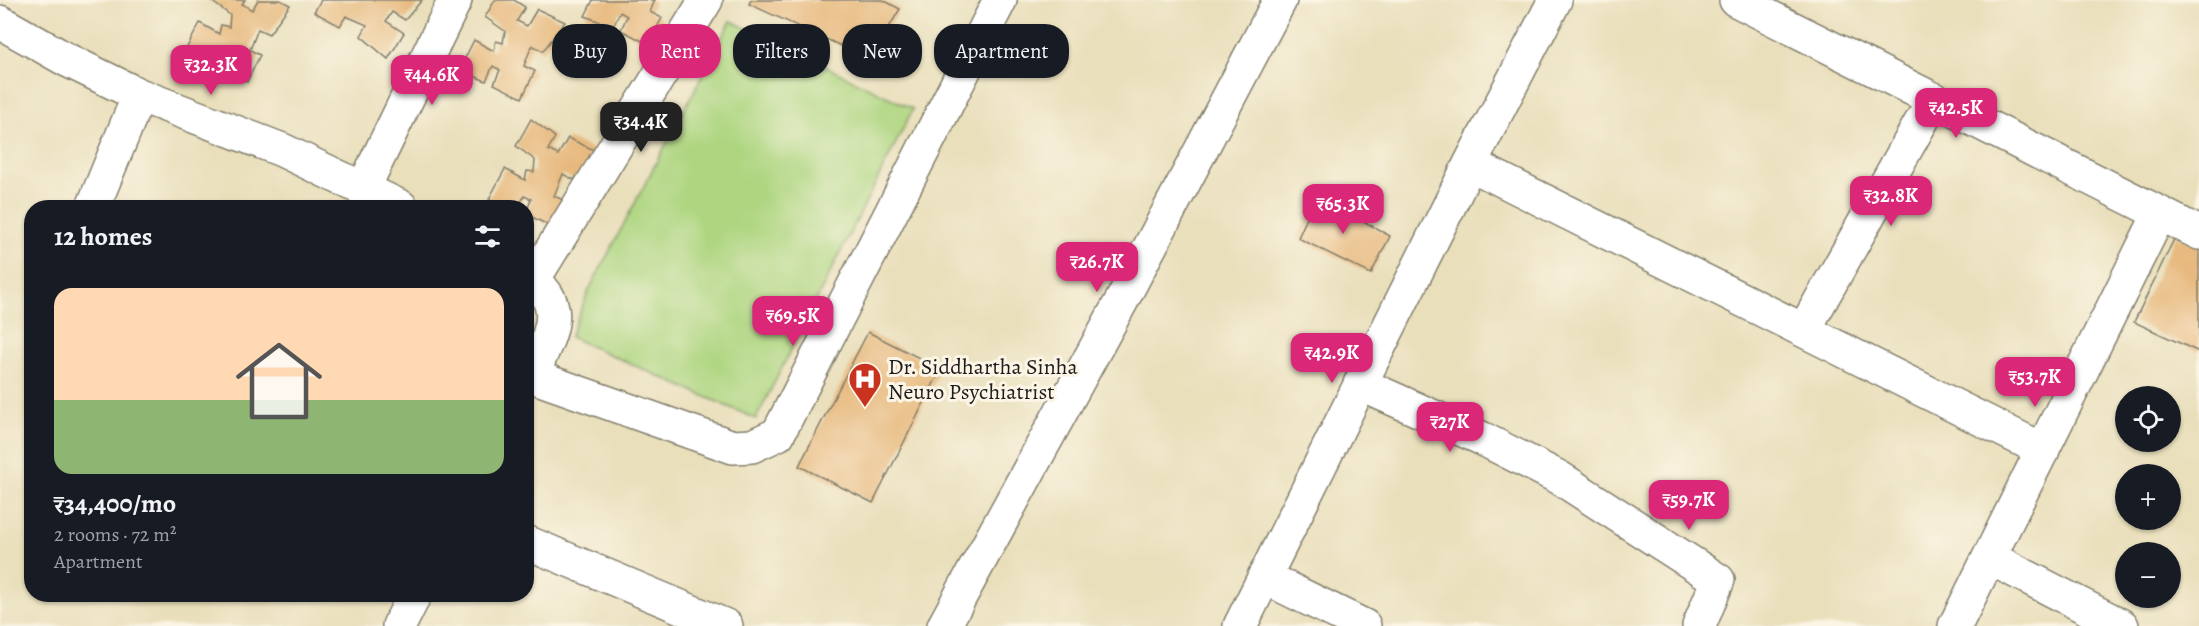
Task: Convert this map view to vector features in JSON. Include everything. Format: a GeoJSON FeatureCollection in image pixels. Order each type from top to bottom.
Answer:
{"type":"FeatureCollection","features":[{"type":"Feature","properties":{"kind":"street"},"geometry":{"type":"LineString","coordinates":[[363,189],[455,0]]}},
{"type":"Feature","properties":{"kind":"street"},"geometry":{"type":"LineString","coordinates":[[534,272],[706,0]]}},
{"type":"Feature","properties":{"kind":"street"},"geometry":{"type":"LineString","coordinates":[[534,382],[733,447],[752,446],[778,434],[1000,0]]}},
{"type":"Feature","properties":{"kind":"street"},"geometry":{"type":"LineString","coordinates":[[944,626],[1122,300],[1280,0]]}},
{"type":"Feature","properties":{"kind":"street"},"geometry":{"type":"LineString","coordinates":[[1240,626],[1470,164],[1555,0]]}},
{"type":"Feature","properties":{"kind":"street"},"geometry":{"type":"LineString","coordinates":[[1736,0],[2199,232]]}},
{"type":"Feature","properties":{"kind":"street"},"geometry":{"type":"LineString","coordinates":[[0,22],[139,96],[282,150],[386,200]]}},
{"type":"Feature","properties":{"kind":"street"},"geometry":{"type":"LineString","coordinates":[[96,200],[139,96]]}},
{"type":"Feature","properties":{"kind":"street"},"geometry":{"type":"LineString","coordinates":[[1803,330],[1934,99]]}},
{"type":"Feature","properties":{"kind":"street"},"geometry":{"type":"LineString","coordinates":[[1470,164],[2043,450]]}},
{"type":"Feature","properties":{"kind":"street"},"geometry":{"type":"LineString","coordinates":[[1955,626],[2160,213]]}},
{"type":"Feature","properties":{"kind":"street"},"geometry":{"type":"LineString","coordinates":[[534,281],[546,291],[552,301],[554,312],[552,326],[534,368]]}},
{"type":"Feature","properties":{"kind":"street"},"geometry":{"type":"LineString","coordinates":[[1360,384],[1481,438],[1560,478],[1718,580],[1699,626]]}},
{"type":"Feature","properties":{"kind":"street"},"geometry":{"type":"LineString","coordinates":[[534,545],[726,626]]}},
{"type":"Feature","properties":{"kind":"street"},"geometry":{"type":"LineString","coordinates":[[1990,558],[2122,626]]}},
{"type":"Feature","properties":{"kind":"street"},"geometry":{"type":"LineString","coordinates":[[1264,577],[1364,626]]}},
{"type":"Feature","properties":{"kind":"street"},"geometry":{"type":"LineString","coordinates":[[399,626],[411,602]]}},
{"type":"Feature","properties":{"kind":"green space"},"geometry":{"type":"Polygon","coordinates":[[[731,21],[737,24],[733,24],[733,78],[830,78],[830,69],[842,75],[842,78],[849,78],[913,109],[756,419],[570,337],[589,290],[701,78],[721,78],[721,40],[731,21]]]}},
{"type":"Feature","properties":{"kind":"building"},"geometry":{"type":"Polygon","coordinates":[[[210,0],[245,0],[242,4],[252,10],[258,0],[280,0],[290,5],[269,34],[258,29],[250,50],[260,55],[247,82],[220,68],[225,53],[219,50],[212,65],[184,53],[200,23],[219,34],[221,25],[229,27],[230,15],[210,0]]]}},
{"type":"Feature","properties":{"kind":"building"},"geometry":{"type":"Polygon","coordinates":[[[321,0],[422,0],[405,20],[392,12],[386,21],[404,33],[388,59],[361,36],[367,25],[346,16],[340,26],[314,12],[321,0]]]}},
{"type":"Feature","properties":{"kind":"building"},"geometry":{"type":"Polygon","coordinates":[[[495,0],[514,0],[525,7],[517,21],[527,26],[537,9],[565,22],[552,24],[552,39],[543,51],[532,45],[524,66],[535,71],[522,98],[494,84],[500,70],[493,66],[486,81],[459,70],[474,40],[494,51],[496,41],[503,43],[505,31],[485,17],[495,0]]]}},
{"type":"Feature","properties":{"kind":"building"},"geometry":{"type":"Polygon","coordinates":[[[593,0],[655,0],[650,12],[662,18],[659,24],[639,24],[639,39],[627,33],[627,24],[624,24],[627,16],[620,12],[614,24],[605,24],[585,16],[593,0]]]}},
{"type":"Feature","properties":{"kind":"building"},"geometry":{"type":"Polygon","coordinates":[[[751,0],[883,0],[900,9],[891,24],[842,24],[842,46],[830,41],[830,24],[793,24],[749,4],[751,0]]]}},
{"type":"Feature","properties":{"kind":"building"},"geometry":{"type":"Polygon","coordinates":[[[531,119],[555,137],[548,150],[558,155],[568,138],[596,151],[574,180],[563,174],[554,196],[566,201],[552,227],[534,218],[534,200],[524,196],[522,200],[489,199],[505,169],[525,180],[527,171],[534,172],[535,160],[516,146],[531,119]]]}},
{"type":"Feature","properties":{"kind":"building"},"geometry":{"type":"Polygon","coordinates":[[[1317,195],[1390,236],[1371,274],[1298,238],[1317,195]]]}},
{"type":"Feature","properties":{"kind":"building"},"geometry":{"type":"Polygon","coordinates":[[[2176,235],[2199,246],[2199,352],[2134,322],[2176,235]]]}},
{"type":"Feature","properties":{"kind":"building"},"geometry":{"type":"Polygon","coordinates":[[[868,332],[941,369],[873,503],[799,466],[868,332]]]}},
{"type":"Feature","properties":{"kind":"place","name":"Dr. Siddhartha Sinha Neuro Psychiatrist"},"geometry":{"type":"Point","coordinates":[865,408]}}]}
